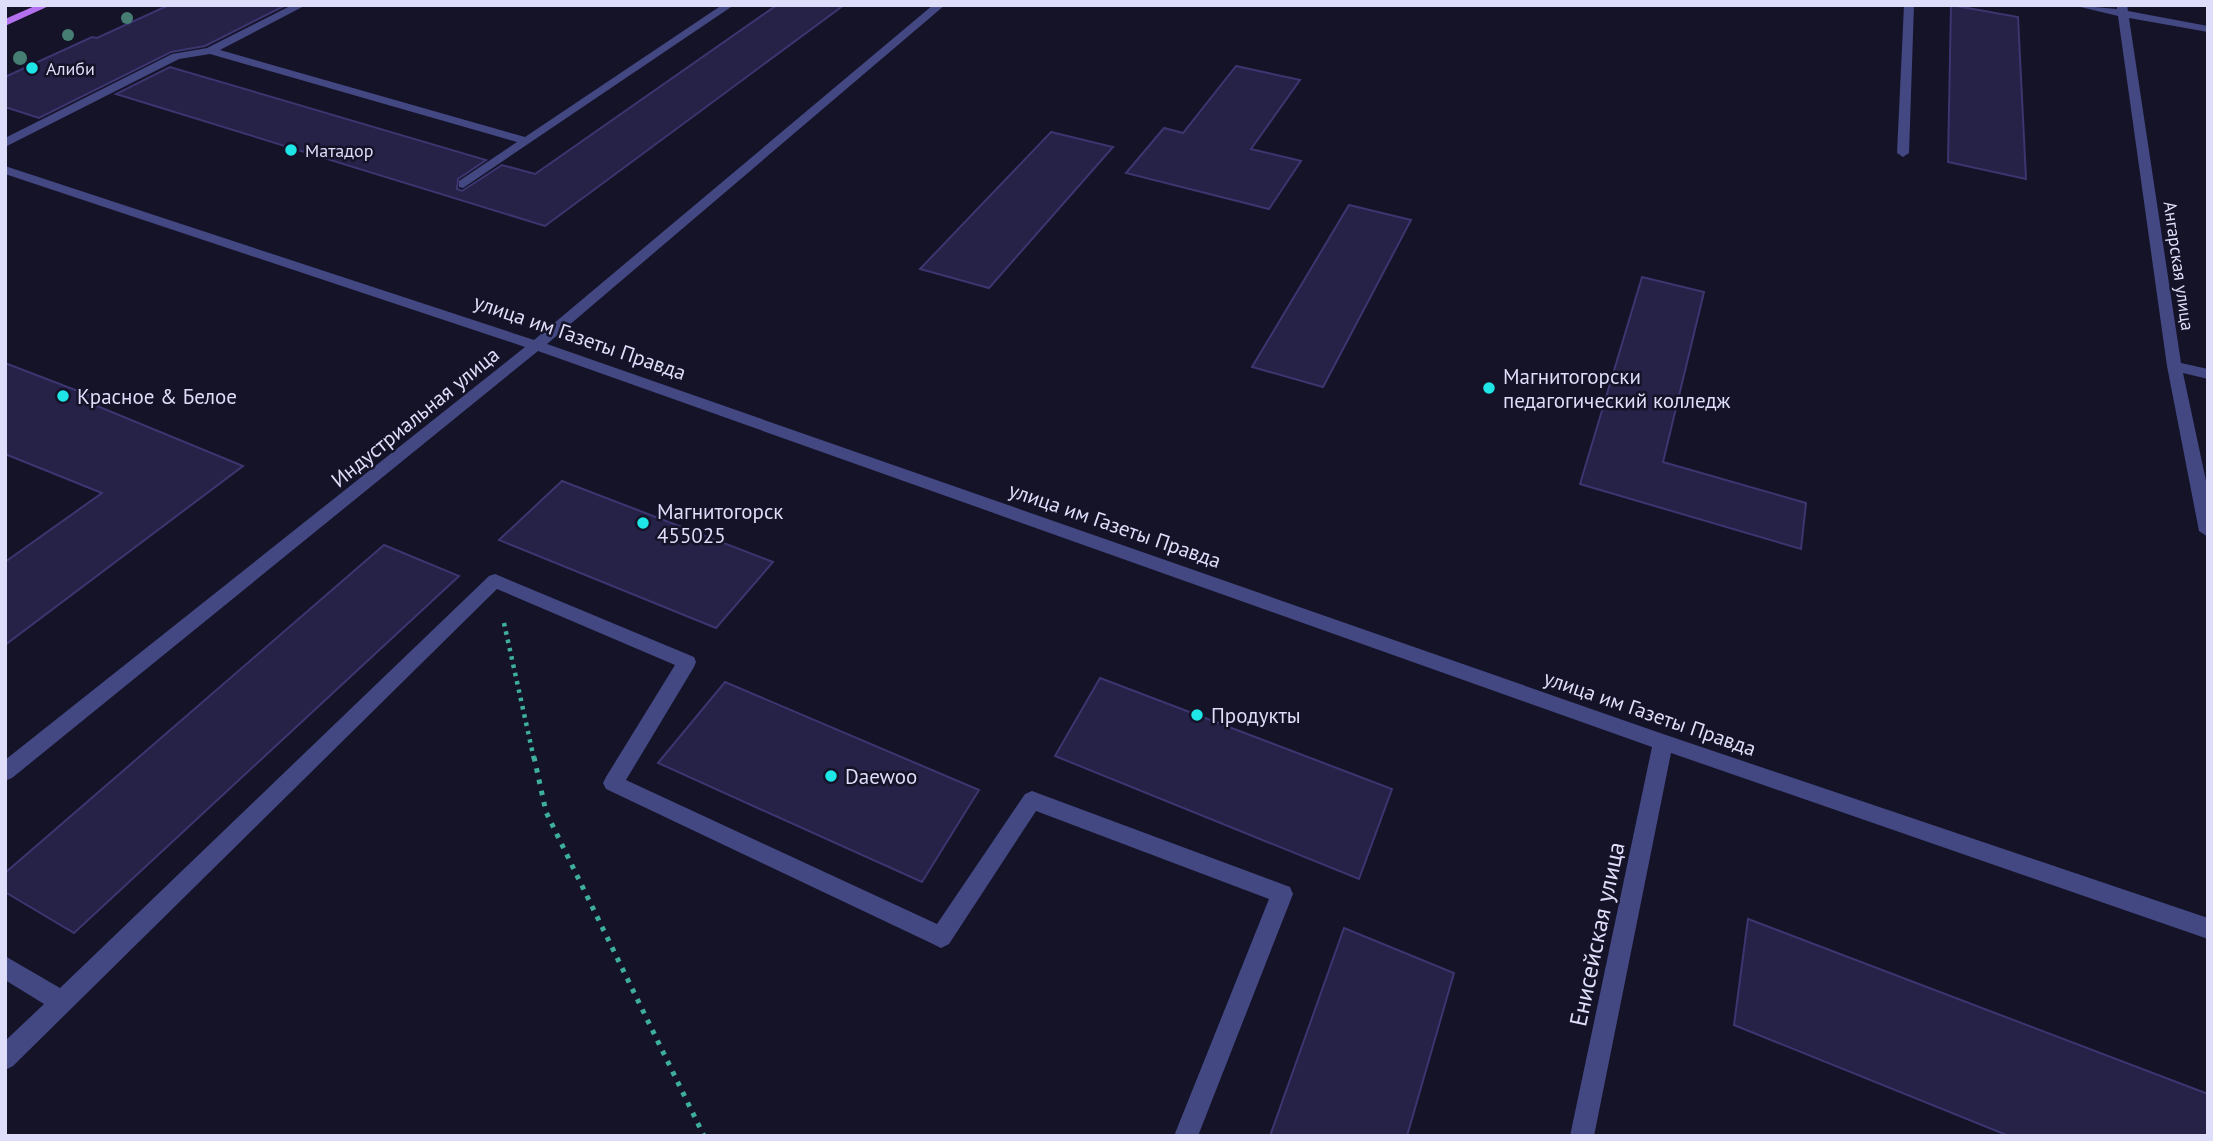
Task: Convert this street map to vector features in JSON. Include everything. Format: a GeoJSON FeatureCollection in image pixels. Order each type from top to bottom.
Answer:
{"type":"FeatureCollection","features":[{"type":"Feature","properties":{"kind":"main road"},"geometry":{"type":"LineString","coordinates":[[5,23],[47,5]]}},
{"type":"Feature","properties":{"kind":"street"},"geometry":{"type":"LineString","coordinates":[[5,143],[176,56],[210,51],[301,5]]}},
{"type":"Feature","properties":{"kind":"street"},"geometry":{"type":"LineString","coordinates":[[463,184],[729,5]]}},
{"type":"Feature","properties":{"kind":"street","name":"Индустриальная улица"},"geometry":{"type":"LineString","coordinates":[[5,772],[537,345],[940,5]]}},
{"type":"Feature","properties":{"kind":"street"},"geometry":{"type":"LineString","coordinates":[[1903,153],[1909,5]]}},
{"type":"Feature","properties":{"kind":"street"},"geometry":{"type":"LineString","coordinates":[[2077,5],[2123,9],[2208,29]]}},
{"type":"Feature","properties":{"kind":"street","name":"Ангарская улица"},"geometry":{"type":"LineString","coordinates":[[2123,9],[2174,366],[2208,531]]}},
{"type":"Feature","properties":{"kind":"street"},"geometry":{"type":"LineString","coordinates":[[210,51],[527,141]]}},
{"type":"Feature","properties":{"kind":"street","name":"улица им Газеты Правда"},"geometry":{"type":"LineString","coordinates":[[5,170],[537,345],[1663,742],[2208,929]]}},
{"type":"Feature","properties":{"kind":"street"},"geometry":{"type":"LineString","coordinates":[[2174,366],[2208,374]]}},
{"type":"Feature","properties":{"kind":"street"},"geometry":{"type":"LineString","coordinates":[[5,1058],[495,581],[687,662],[613,783],[941,937],[1032,800],[1282,894],[1186,1136]]}},
{"type":"Feature","properties":{"kind":"street","name":"Енисейская улица"},"geometry":{"type":"LineString","coordinates":[[1582,1136],[1663,742]]}},
{"type":"Feature","properties":{"kind":"street"},"geometry":{"type":"LineString","coordinates":[[5,967],[62,1002]]}},
{"type":"Feature","properties":{"kind":"path"},"geometry":{"type":"LineString","coordinates":[[495,581],[545,812],[704,1136]]}},
{"type":"Feature","properties":{"kind":"building"},"geometry":{"type":"Polygon","coordinates":[[[169,5],[286,5],[205,46],[171,52],[39,118],[5,107],[5,77],[169,5]]]}},
{"type":"Feature","properties":{"kind":"building"},"geometry":{"type":"Polygon","coordinates":[[[777,5],[844,5],[545,226],[116,94],[170,67],[486,160],[458,179],[457,189],[462,191],[502,165],[535,174],[777,5]]]}},
{"type":"Feature","properties":{"kind":"building"},"geometry":{"type":"Polygon","coordinates":[[[1951,5],[2018,17],[2026,179],[1948,162],[1951,5]]]}},
{"type":"Feature","properties":{"kind":"building"},"geometry":{"type":"Polygon","coordinates":[[[1236,66],[1300,80],[1251,149],[1301,161],[1269,209],[1126,173],[1164,128],[1183,133],[1236,66]]]}},
{"type":"Feature","properties":{"kind":"building"},"geometry":{"type":"Polygon","coordinates":[[[1051,132],[1113,147],[989,288],[920,269],[1051,132]]]}},
{"type":"Feature","properties":{"kind":"building"},"geometry":{"type":"Polygon","coordinates":[[[1349,205],[1411,220],[1323,387],[1252,367],[1349,205]]]}},
{"type":"Feature","properties":{"kind":"building"},"geometry":{"type":"Polygon","coordinates":[[[1642,277],[1704,292],[1663,462],[1806,503],[1801,549],[1580,484],[1642,277]]]}},
{"type":"Feature","properties":{"kind":"building"},"geometry":{"type":"Polygon","coordinates":[[[5,363],[104,401],[97,406],[243,466],[5,645],[5,562],[102,493],[5,454],[5,363]]]}},
{"type":"Feature","properties":{"kind":"building"},"geometry":{"type":"Polygon","coordinates":[[[562,481],[773,562],[716,628],[499,540],[562,481]]]}},
{"type":"Feature","properties":{"kind":"building"},"geometry":{"type":"Polygon","coordinates":[[[384,545],[459,576],[74,933],[5,892],[5,873],[384,545]]]}},
{"type":"Feature","properties":{"kind":"building"},"geometry":{"type":"Polygon","coordinates":[[[1100,678],[1392,789],[1359,879],[1055,756],[1100,678]]]}},
{"type":"Feature","properties":{"kind":"building"},"geometry":{"type":"Polygon","coordinates":[[[725,682],[979,790],[922,882],[658,763],[725,682]]]}},
{"type":"Feature","properties":{"kind":"building"},"geometry":{"type":"Polygon","coordinates":[[[1748,919],[2208,1094],[2208,1136],[2009,1136],[1734,1025],[1748,919]]]}},
{"type":"Feature","properties":{"kind":"building"},"geometry":{"type":"Polygon","coordinates":[[[1344,928],[1454,973],[1407,1136],[1270,1136],[1344,928]]]}},
{"type":"Feature","properties":{"kind":"place","name":"Алиби"},"geometry":{"type":"Point","coordinates":[32,68]}},
{"type":"Feature","properties":{"kind":"place","name":"Матадор"},"geometry":{"type":"Point","coordinates":[291,150]}},
{"type":"Feature","properties":{"kind":"place","name":"Магнитогорски педагогический колледж"},"geometry":{"type":"Point","coordinates":[1489,388]}},
{"type":"Feature","properties":{"kind":"place","name":"Красное & Белое"},"geometry":{"type":"Point","coordinates":[63,396]}},
{"type":"Feature","properties":{"kind":"place","name":"Магнитогорск 455025"},"geometry":{"type":"Point","coordinates":[643,523]}},
{"type":"Feature","properties":{"kind":"place","name":"Продукты"},"geometry":{"type":"Point","coordinates":[1197,715]}},
{"type":"Feature","properties":{"kind":"place","name":"Daewoo"},"geometry":{"type":"Point","coordinates":[831,776]}}]}
